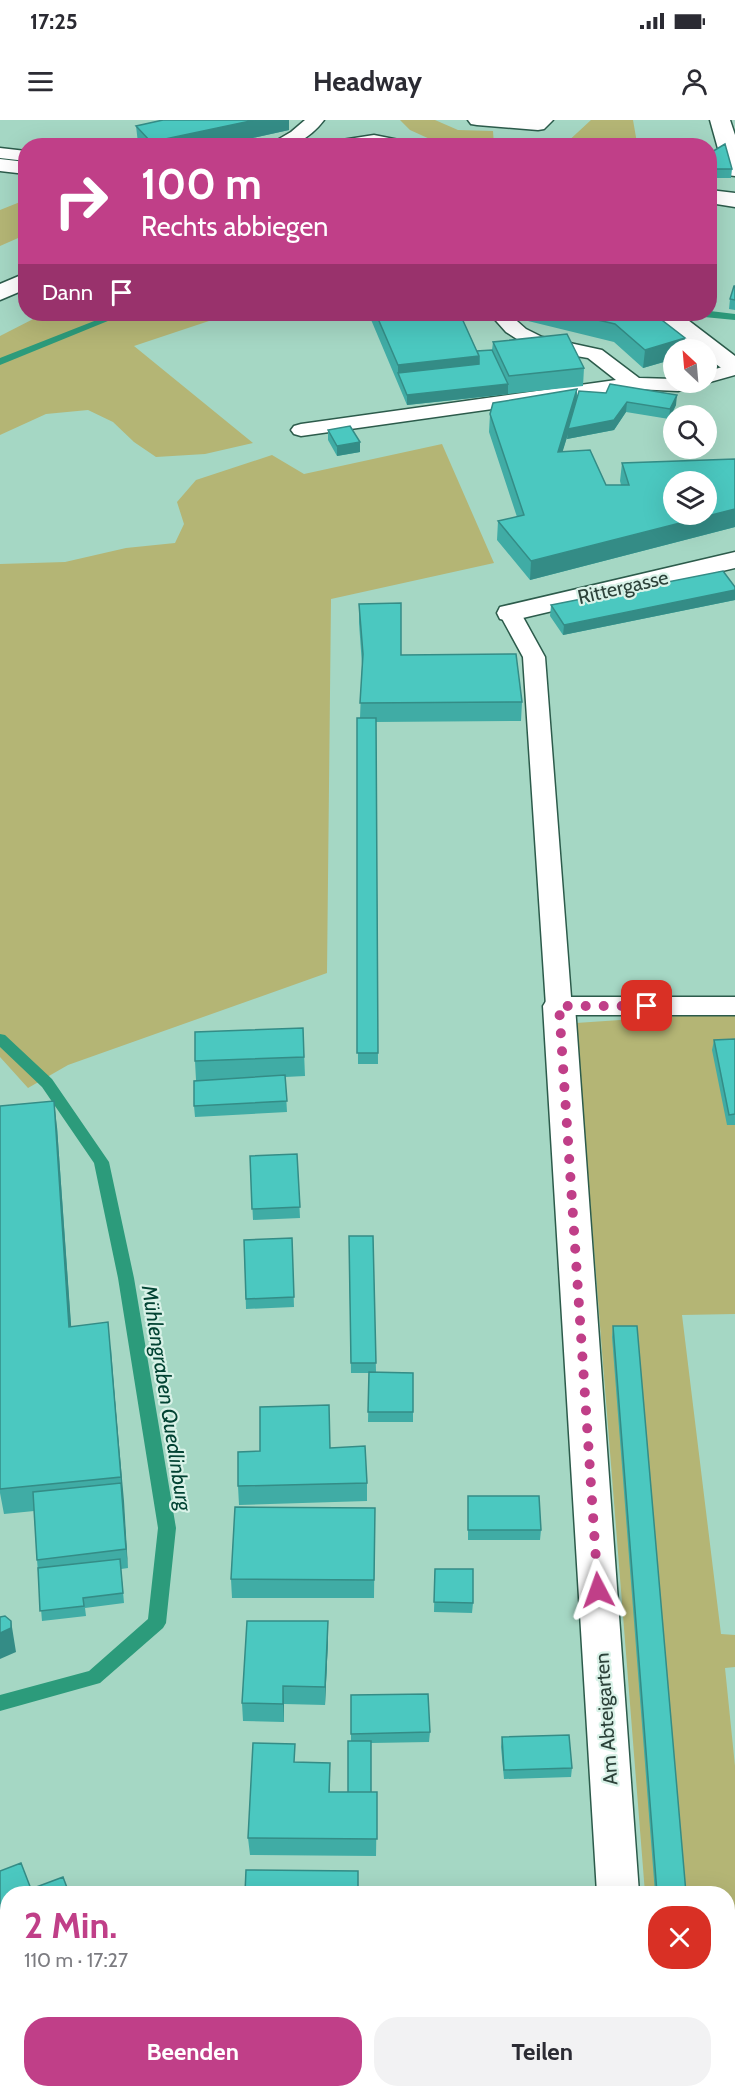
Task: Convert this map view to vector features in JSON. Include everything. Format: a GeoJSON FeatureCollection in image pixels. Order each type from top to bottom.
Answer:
{"type":"FeatureCollection","features":[{"type":"Feature","properties":{"kind":"street"},"geometry":{"type":"LineString","coordinates":[[720,120],[735,170]]}},
{"type":"Feature","properties":{"kind":"street"},"geometry":{"type":"LineString","coordinates":[[351,138],[364,131],[382,138]]}},
{"type":"Feature","properties":{"kind":"street"},"geometry":{"type":"LineString","coordinates":[[0,165],[18,167]]}},
{"type":"Feature","properties":{"kind":"street"},"geometry":{"type":"LineString","coordinates":[[717,198],[735,200]]}},
{"type":"Feature","properties":{"kind":"street"},"geometry":{"type":"LineString","coordinates":[[0,293],[18,284]]}},
{"type":"Feature","properties":{"kind":"street"},"geometry":{"type":"LineString","coordinates":[[676,321],[735,368]]}},
{"type":"Feature","properties":{"kind":"street","name":"Rittergasse"},"geometry":{"type":"LineString","coordinates":[[510,613],[735,560]]}},
{"type":"Feature","properties":{"kind":"street","name":"Am Abteigarten"},"geometry":{"type":"LineString","coordinates":[[559,1006],[618,1886]]}},
{"type":"Feature","properties":{"kind":"lane"},"geometry":{"type":"LineString","coordinates":[[293,138],[315,120]]}},
{"type":"Feature","properties":{"kind":"lane"},"geometry":{"type":"LineString","coordinates":[[477,120],[538,125],[544,120]]}},
{"type":"Feature","properties":{"kind":"lane"},"geometry":{"type":"LineString","coordinates":[[0,153],[18,155]]}},
{"type":"Feature","properties":{"kind":"lane"},"geometry":{"type":"LineString","coordinates":[[507,321],[524,337],[548,346],[596,355],[636,383]]}},
{"type":"Feature","properties":{"kind":"lane"},"geometry":{"type":"LineString","coordinates":[[717,374],[735,368]]}},
{"type":"Feature","properties":{"kind":"lane"},"geometry":{"type":"LineString","coordinates":[[301,430],[636,383],[663,385]]}},
{"type":"Feature","properties":{"kind":"lane"},"geometry":{"type":"LineString","coordinates":[[510,613],[534,657],[559,1006],[735,1006]]}},
{"type":"Feature","properties":{"kind":"green space"},"geometry":{"type":"Polygon","coordinates":[[[400,120],[435,120],[458,130],[493,131],[494,138],[428,138],[410,130],[400,120]]]}},
{"type":"Feature","properties":{"kind":"green space"},"geometry":{"type":"Polygon","coordinates":[[[591,120],[633,120],[636,138],[572,138],[591,120]]]}},
{"type":"Feature","properties":{"kind":"green space"},"geometry":{"type":"Polygon","coordinates":[[[18,203],[18,238],[0,246],[0,210],[18,203]]]}},
{"type":"Feature","properties":{"kind":"green space"},"geometry":{"type":"Polygon","coordinates":[[[29,321],[209,321],[134,346],[253,443],[205,454],[156,457],[134,442],[113,422],[88,410],[46,414],[0,435],[0,336],[29,321]]]}},
{"type":"Feature","properties":{"kind":"green space"},"geometry":{"type":"Polygon","coordinates":[[[442,444],[494,563],[331,599],[327,973],[68,1065],[28,1088],[0,1057],[0,564],[65,562],[126,548],[175,543],[184,524],[177,502],[196,480],[272,455],[304,474],[442,444]]]}},
{"type":"Feature","properties":{"kind":"green space"},"geometry":{"type":"Polygon","coordinates":[[[735,1014],[735,1314],[682,1315],[721,1634],[735,1635],[735,1667],[725,1668],[735,1766],[735,1886],[644,1886],[576,1023],[735,1014]]]}},
{"type":"Feature","properties":{"kind":"building"},"geometry":{"type":"Polygon","coordinates":[[[163,120],[255,120],[170,138],[147,138],[136,126],[163,120]]]}},
{"type":"Feature","properties":{"kind":"building"},"geometry":{"type":"Polygon","coordinates":[[[725,144],[732,169],[717,169],[717,149],[725,144]]]}},
{"type":"Feature","properties":{"kind":"building"},"geometry":{"type":"Polygon","coordinates":[[[735,286],[735,300],[730,299],[735,286]]]}},
{"type":"Feature","properties":{"kind":"building"},"geometry":{"type":"Polygon","coordinates":[[[379,321],[463,321],[479,356],[398,365],[379,321]]]}},
{"type":"Feature","properties":{"kind":"building"},"geometry":{"type":"Polygon","coordinates":[[[602,321],[663,321],[685,338],[663,339],[663,345],[645,350],[615,324],[602,321]]]}},
{"type":"Feature","properties":{"kind":"building"},"geometry":{"type":"Polygon","coordinates":[[[567,334],[584,368],[509,376],[493,342],[567,334]]]}},
{"type":"Feature","properties":{"kind":"building"},"geometry":{"type":"Polygon","coordinates":[[[492,350],[508,384],[407,395],[398,373],[479,364],[477,351],[492,350]]]}},
{"type":"Feature","properties":{"kind":"building"},"geometry":{"type":"Polygon","coordinates":[[[610,384],[677,395],[672,405],[663,405],[663,408],[627,402],[614,420],[568,429],[579,391],[606,393],[610,384]]]}},
{"type":"Feature","properties":{"kind":"building"},"geometry":{"type":"Polygon","coordinates":[[[577,389],[558,452],[590,450],[606,485],[629,485],[622,463],[735,459],[735,509],[717,514],[717,471],[663,471],[663,525],[672,525],[531,561],[498,521],[524,515],[490,414],[493,403],[577,389]]]}},
{"type":"Feature","properties":{"kind":"building"},"geometry":{"type":"Polygon","coordinates":[[[350,426],[360,442],[337,446],[328,430],[350,426]]]}},
{"type":"Feature","properties":{"kind":"building"},"geometry":{"type":"Polygon","coordinates":[[[723,571],[735,590],[564,625],[551,605],[723,571]]]}},
{"type":"Feature","properties":{"kind":"building"},"geometry":{"type":"Polygon","coordinates":[[[401,603],[401,655],[516,654],[522,702],[360,703],[363,654],[359,604],[401,603]]]}},
{"type":"Feature","properties":{"kind":"building"},"geometry":{"type":"Polygon","coordinates":[[[357,718],[376,718],[378,1053],[357,1053],[357,718]]]}},
{"type":"Feature","properties":{"kind":"building"},"geometry":{"type":"Polygon","coordinates":[[[303,1028],[304,1057],[195,1061],[195,1032],[303,1028]]]}},
{"type":"Feature","properties":{"kind":"building"},"geometry":{"type":"Polygon","coordinates":[[[735,1039],[735,1114],[729,1115],[714,1040],[735,1039]]]}},
{"type":"Feature","properties":{"kind":"building"},"geometry":{"type":"Polygon","coordinates":[[[285,1075],[287,1101],[194,1106],[194,1081],[285,1075]]]}},
{"type":"Feature","properties":{"kind":"building"},"geometry":{"type":"Polygon","coordinates":[[[54,1101],[69,1327],[108,1322],[121,1477],[0,1489],[0,1106],[54,1101]]]}},
{"type":"Feature","properties":{"kind":"building"},"geometry":{"type":"Polygon","coordinates":[[[297,1154],[300,1207],[252,1209],[250,1156],[297,1154]]]}},
{"type":"Feature","properties":{"kind":"building"},"geometry":{"type":"Polygon","coordinates":[[[349,1236],[373,1236],[376,1363],[351,1363],[349,1236]]]}},
{"type":"Feature","properties":{"kind":"building"},"geometry":{"type":"Polygon","coordinates":[[[292,1238],[294,1297],[246,1299],[244,1240],[292,1238]]]}},
{"type":"Feature","properties":{"kind":"building"},"geometry":{"type":"Polygon","coordinates":[[[613,1326],[637,1326],[685,1886],[656,1886],[613,1326]]]}},
{"type":"Feature","properties":{"kind":"building"},"geometry":{"type":"Polygon","coordinates":[[[369,1372],[413,1373],[413,1412],[368,1412],[369,1372]]]}},
{"type":"Feature","properties":{"kind":"building"},"geometry":{"type":"Polygon","coordinates":[[[329,1405],[330,1448],[365,1446],[367,1483],[238,1486],[238,1452],[260,1451],[260,1407],[329,1405]]]}},
{"type":"Feature","properties":{"kind":"building"},"geometry":{"type":"Polygon","coordinates":[[[121,1483],[126,1549],[37,1560],[33,1492],[121,1483]]]}},
{"type":"Feature","properties":{"kind":"building"},"geometry":{"type":"Polygon","coordinates":[[[468,1496],[539,1496],[541,1530],[468,1530],[468,1496]]]}},
{"type":"Feature","properties":{"kind":"building"},"geometry":{"type":"Polygon","coordinates":[[[235,1507],[375,1508],[374,1580],[231,1579],[235,1507]]]}},
{"type":"Feature","properties":{"kind":"building"},"geometry":{"type":"Polygon","coordinates":[[[120,1559],[123,1593],[83,1598],[84,1606],[40,1611],[38,1568],[120,1559]]]}},
{"type":"Feature","properties":{"kind":"building"},"geometry":{"type":"Polygon","coordinates":[[[435,1569],[473,1569],[473,1603],[434,1602],[435,1569]]]}},
{"type":"Feature","properties":{"kind":"building"},"geometry":{"type":"Polygon","coordinates":[[[5,1616],[11,1621],[11,1628],[0,1633],[0,1617],[5,1616]]]}},
{"type":"Feature","properties":{"kind":"building"},"geometry":{"type":"Polygon","coordinates":[[[247,1621],[328,1621],[325,1687],[283,1686],[283,1704],[242,1703],[247,1621]]]}},
{"type":"Feature","properties":{"kind":"building"},"geometry":{"type":"Polygon","coordinates":[[[428,1694],[430,1732],[351,1734],[351,1695],[428,1694]]]}},
{"type":"Feature","properties":{"kind":"building"},"geometry":{"type":"Polygon","coordinates":[[[569,1735],[572,1768],[504,1770],[502,1737],[569,1735]]]}},
{"type":"Feature","properties":{"kind":"building"},"geometry":{"type":"Polygon","coordinates":[[[348,1741],[371,1741],[371,1792],[348,1792],[348,1741]]]}},
{"type":"Feature","properties":{"kind":"building"},"geometry":{"type":"Polygon","coordinates":[[[253,1743],[295,1744],[294,1762],[330,1763],[329,1792],[377,1792],[377,1839],[248,1838],[253,1743]]]}},
{"type":"Feature","properties":{"kind":"building"},"geometry":{"type":"Polygon","coordinates":[[[21,1863],[30,1886],[0,1886],[0,1871],[21,1863]]]}},
{"type":"Feature","properties":{"kind":"building"},"geometry":{"type":"Polygon","coordinates":[[[246,1870],[358,1871],[358,1886],[245,1886],[246,1870]]]}},
{"type":"Feature","properties":{"kind":"building"},"geometry":{"type":"Polygon","coordinates":[[[63,1877],[66,1886],[39,1886],[63,1877]]]}},
{"type":"Feature","properties":{"kind":"waterway","name":"Mühlengraben Quedlinburg"},"geometry":{"type":"LineString","coordinates":[[717,315],[735,317]]}},
{"type":"Feature","properties":{"kind":"waterway","name":"Mühlengraben Quedlinburg"},"geometry":{"type":"LineString","coordinates":[[0,362],[102,321]]}},
{"type":"Feature","properties":{"kind":"waterway","name":"Mühlengraben Quedlinburg"},"geometry":{"type":"LineString","coordinates":[[0,1039],[47,1083],[101,1162],[126,1278],[167,1528],[157,1623],[94,1677],[0,1703]]}},
{"type":"Feature","properties":{"kind":"route"},"geometry":{"type":"LineString","coordinates":[[598,1590],[559,1006],[647,1006]]}}]}
